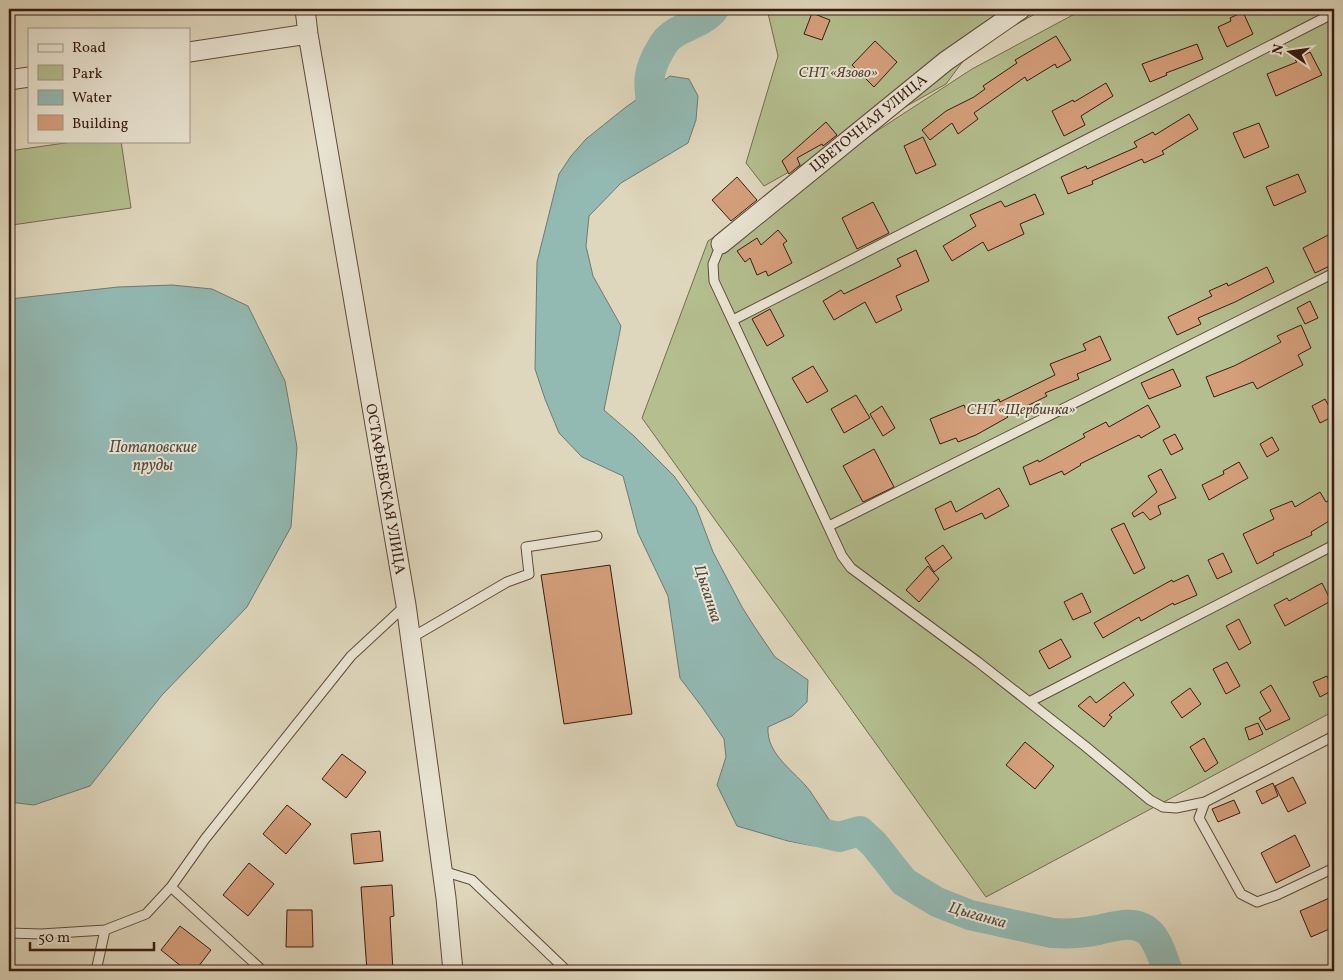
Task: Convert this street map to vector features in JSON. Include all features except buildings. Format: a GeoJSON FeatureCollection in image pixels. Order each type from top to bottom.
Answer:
{"type":"FeatureCollection","features":[{"type":"Feature","properties":{"kind":"street","name":"ОСТАФЬЕВСКАЯ УЛИЦА"},"geometry":{"type":"LineString","coordinates":[[305,9],[406,605],[442,871],[453,971]]}},
{"type":"Feature","properties":{"kind":"street","name":"ЦВЕТОЧНАЯ УЛИЦА"},"geometry":{"type":"LineString","coordinates":[[721,244],[946,61],[1021,9]]}},
{"type":"Feature","properties":{"kind":"street"},"geometry":{"type":"LineString","coordinates":[[190,52],[308,34]]}},
{"type":"Feature","properties":{"kind":"street"},"geometry":{"type":"LineString","coordinates":[[9,80],[28,77]]}},
{"type":"Feature","properties":{"kind":"lane"},"geometry":{"type":"LineString","coordinates":[[733,320],[1334,13]]}},
{"type":"Feature","properties":{"kind":"lane"},"geometry":{"type":"LineString","coordinates":[[721,244],[713,264],[714,281],[842,556],[850,568],[978,662],[1150,800],[1163,807],[1176,808],[1205,802],[1334,736]]}},
{"type":"Feature","properties":{"kind":"lane"},"geometry":{"type":"LineString","coordinates":[[829,526],[1334,273]]}},
{"type":"Feature","properties":{"kind":"lane"},"geometry":{"type":"LineString","coordinates":[[411,638],[507,582],[529,574],[526,547],[597,536]]}},
{"type":"Feature","properties":{"kind":"lane"},"geometry":{"type":"LineString","coordinates":[[1029,702],[1334,545]]}},
{"type":"Feature","properties":{"kind":"lane"},"geometry":{"type":"LineString","coordinates":[[9,933],[41,934],[105,930],[146,914],[171,887],[211,831],[351,656],[406,605]]}},
{"type":"Feature","properties":{"kind":"lane"},"geometry":{"type":"LineString","coordinates":[[1205,802],[1199,818],[1241,894],[1257,902],[1277,895],[1334,868]]}},
{"type":"Feature","properties":{"kind":"lane"},"geometry":{"type":"LineString","coordinates":[[442,871],[472,880],[567,971]]}},
{"type":"Feature","properties":{"kind":"lane"},"geometry":{"type":"LineString","coordinates":[[171,887],[263,971]]}},
{"type":"Feature","properties":{"kind":"lane"},"geometry":{"type":"LineString","coordinates":[[96,971],[105,930]]}},
{"type":"Feature","properties":{"kind":"green space","name":"СНТ «Язово»"},"geometry":{"type":"Polygon","coordinates":[[[767,9],[1044,9],[972,49],[946,84],[764,186],[746,163],[778,56],[767,9]]]}},
{"type":"Feature","properties":{"kind":"green space","name":"СНТ «Щербинка»"},"geometry":{"type":"Polygon","coordinates":[[[1084,9],[1334,9],[1334,711],[986,897],[642,418],[708,241],[972,69],[1084,9]]]}},
{"type":"Feature","properties":{"kind":"green space"},"geometry":{"type":"Polygon","coordinates":[[[72,142],[121,142],[131,208],[12,225],[9,206],[9,151],[72,142]]]}},
{"type":"Feature","properties":{"kind":"water"},"geometry":{"type":"Polygon","coordinates":[[[670,76],[689,79],[698,96],[696,120],[688,143],[621,183],[589,216],[586,246],[593,276],[621,326],[604,410],[634,436],[674,476],[696,507],[713,552],[754,626],[775,657],[808,680],[807,702],[792,716],[768,727],[769,737],[776,754],[810,791],[830,821],[827,835],[814,846],[788,841],[737,826],[717,785],[726,757],[724,739],[680,678],[668,596],[638,533],[623,476],[582,457],[559,433],[535,369],[537,262],[559,174],[586,139],[626,107],[670,76]]]}},
{"type":"Feature","properties":{"kind":"water","name":"Потаповские пруды"},"geometry":{"type":"Polygon","coordinates":[[[172,285],[212,289],[248,306],[285,381],[297,447],[291,527],[247,607],[162,695],[90,786],[34,805],[9,802],[9,299],[118,287],[172,285]]]}},
{"type":"Feature","properties":{"kind":"waterway","name":"Цыганка"},"geometry":{"type":"LineString","coordinates":[[652,132],[653,120],[649,82],[654,62],[670,36],[701,20],[714,9]]}},
{"type":"Feature","properties":{"kind":"waterway","name":"Цыганка"},"geometry":{"type":"LineString","coordinates":[[788,825],[839,837],[860,831],[874,844],[904,882],[937,902],[970,915],[1052,933],[1081,933],[1125,925],[1138,926],[1153,937],[1168,971]]}}]}
